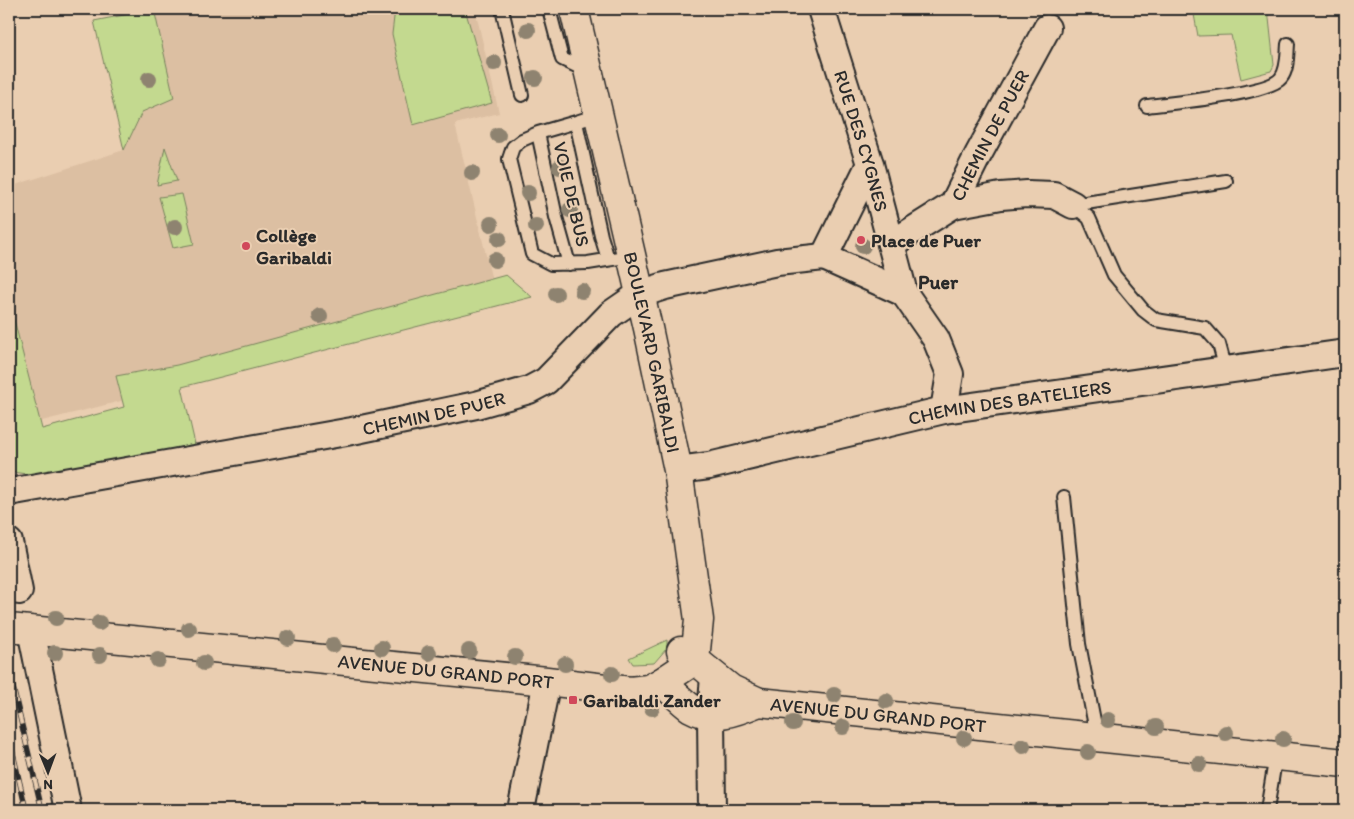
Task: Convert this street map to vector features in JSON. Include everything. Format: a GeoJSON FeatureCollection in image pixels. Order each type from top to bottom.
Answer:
{"type":"FeatureCollection","features":[{"type":"Feature","properties":{"kind":"main road","name":"BOULEVARD GARIBALDI"},"geometry":{"type":"LineString","coordinates":[[570,10],[588,71],[587,118],[620,258],[640,294],[678,470],[699,620],[697,662]]}},
{"type":"Feature","properties":{"kind":"main road"},"geometry":{"type":"LineString","coordinates":[[671,438],[666,471],[670,526],[682,610],[697,662],[731,689],[759,702]]}},
{"type":"Feature","properties":{"kind":"main road","name":"AVENUE DU GRAND PORT"},"geometry":{"type":"LineString","coordinates":[[20,629],[547,681],[630,691],[648,689],[662,682]]}},
{"type":"Feature","properties":{"kind":"main road"},"geometry":{"type":"LineString","coordinates":[[697,662],[662,682],[691,708],[711,716]]}},
{"type":"Feature","properties":{"kind":"main road","name":"AVENUE DU GRAND PORT"},"geometry":{"type":"LineString","coordinates":[[711,716],[738,711],[759,702],[1345,763]]}},
{"type":"Feature","properties":{"kind":"street","name":"RUE DES CYGNES"},"geometry":{"type":"LineString","coordinates":[[821,9],[870,164],[904,293],[936,338],[950,374],[973,405]]}},
{"type":"Feature","properties":{"kind":"street","name":"CHEMIN DE PUER"},"geometry":{"type":"LineString","coordinates":[[891,244],[953,205],[986,138],[1047,28]]}},
{"type":"Feature","properties":{"kind":"street"},"geometry":{"type":"LineString","coordinates":[[870,164],[824,257],[904,293]]}},
{"type":"Feature","properties":{"kind":"street"},"geometry":{"type":"LineString","coordinates":[[953,205],[1001,196],[1027,194],[1054,195],[1073,205]]}},
{"type":"Feature","properties":{"kind":"street","name":"CHEMIN DE PUER"},"geometry":{"type":"LineString","coordinates":[[9,492],[352,431],[476,405],[529,390],[546,381],[611,314],[640,294],[665,286],[777,262],[824,257]]}},
{"type":"Feature","properties":{"kind":"street","name":"CHEMIN DES BATELIERS"},"geometry":{"type":"LineString","coordinates":[[678,470],[709,466],[944,410],[1345,353]]}},
{"type":"Feature","properties":{"kind":"street"},"geometry":{"type":"LineString","coordinates":[[944,410],[950,374]]}},
{"type":"Feature","properties":{"kind":"street"},"geometry":{"type":"LineString","coordinates":[[9,542],[19,591]]}},
{"type":"Feature","properties":{"kind":"street"},"geometry":{"type":"LineString","coordinates":[[20,629],[68,810]]}},
{"type":"Feature","properties":{"kind":"street"},"geometry":{"type":"LineString","coordinates":[[697,662],[711,716],[712,810]]}},
{"type":"Feature","properties":{"kind":"street"},"geometry":{"type":"LineString","coordinates":[[521,810],[547,681]]}},
{"type":"Feature","properties":{"kind":"lane"},"geometry":{"type":"LineString","coordinates":[[502,9],[522,95]]}},
{"type":"Feature","properties":{"kind":"lane"},"geometry":{"type":"LineString","coordinates":[[1147,106],[1249,92],[1268,86],[1280,80],[1285,71],[1288,44]]}},
{"type":"Feature","properties":{"kind":"lane","name":"VOIE DE BUS"},"geometry":{"type":"LineString","coordinates":[[587,118],[538,133],[522,140],[513,147],[509,159],[532,254],[551,264],[588,263],[620,258]]}},
{"type":"Feature","properties":{"kind":"lane","name":"VOIE DE BUS"},"geometry":{"type":"LineString","coordinates":[[538,133],[556,217],[569,264]]}},
{"type":"Feature","properties":{"kind":"lane"},"geometry":{"type":"LineString","coordinates":[[1073,205],[1226,181]]}},
{"type":"Feature","properties":{"kind":"lane"},"geometry":{"type":"LineString","coordinates":[[1073,205],[1089,218],[1114,275],[1143,310],[1156,320],[1205,328],[1219,344],[1226,370]]}},
{"type":"Feature","properties":{"kind":"lane"},"geometry":{"type":"LineString","coordinates":[[1064,497],[1080,644],[1097,736]]}},
{"type":"Feature","properties":{"kind":"lane"},"geometry":{"type":"LineString","coordinates":[[1267,810],[1276,755]]}},
{"type":"Feature","properties":{"kind":"shaded area","name":"Collège Garibaldi"},"geometry":{"type":"Polygon","coordinates":[[[139,9],[475,9],[499,113],[455,124],[498,306],[26,425],[9,351],[9,187],[124,150],[114,18],[139,9]]]}},
{"type":"Feature","properties":{"kind":"green space"},"geometry":{"type":"Polygon","coordinates":[[[154,9],[174,98],[142,112],[124,150],[94,21],[154,9]]]}},
{"type":"Feature","properties":{"kind":"green space"},"geometry":{"type":"Polygon","coordinates":[[[395,9],[465,9],[492,103],[413,125],[392,34],[395,9]]]}},
{"type":"Feature","properties":{"kind":"green space"},"geometry":{"type":"Polygon","coordinates":[[[1193,9],[1268,9],[1274,65],[1271,71],[1241,79],[1231,35],[1198,36],[1193,9]]]}},
{"type":"Feature","properties":{"kind":"green space"},"geometry":{"type":"Polygon","coordinates":[[[165,147],[177,181],[157,185],[165,147]]]}},
{"type":"Feature","properties":{"kind":"green space"},"geometry":{"type":"Polygon","coordinates":[[[182,194],[194,244],[173,248],[159,197],[182,194]]]}},
{"type":"Feature","properties":{"kind":"green space"},"geometry":{"type":"Polygon","coordinates":[[[506,275],[532,297],[182,387],[195,444],[43,476],[11,472],[9,462],[9,300],[42,429],[124,407],[116,376],[177,365],[506,275]]]}},
{"type":"Feature","properties":{"kind":"green space"},"geometry":{"type":"Polygon","coordinates":[[[667,640],[667,648],[654,663],[633,664],[629,658],[667,640]]]}},
{"type":"Feature","properties":{"kind":"railway"},"geometry":{"type":"LineString","coordinates":[[9,671],[42,810]]}},
{"type":"Feature","properties":{"kind":"railway"},"geometry":{"type":"LineString","coordinates":[[9,736],[26,810]]}},
{"type":"Feature","properties":{"kind":"place","name":"Place de Puer"},"geometry":{"type":"Point","coordinates":[861,240]}},
{"type":"Feature","properties":{"kind":"place","name":"Collège Garibaldi"},"geometry":{"type":"Point","coordinates":[246,246]}},
{"type":"Feature","properties":{"kind":"place","name":"Garibaldi Zander"},"geometry":{"type":"Point","coordinates":[573,700]}},
{"type":"Feature","properties":{"kind":"district","name":"Puer"},"geometry":{"type":"Point","coordinates":[938,282]}}]}
